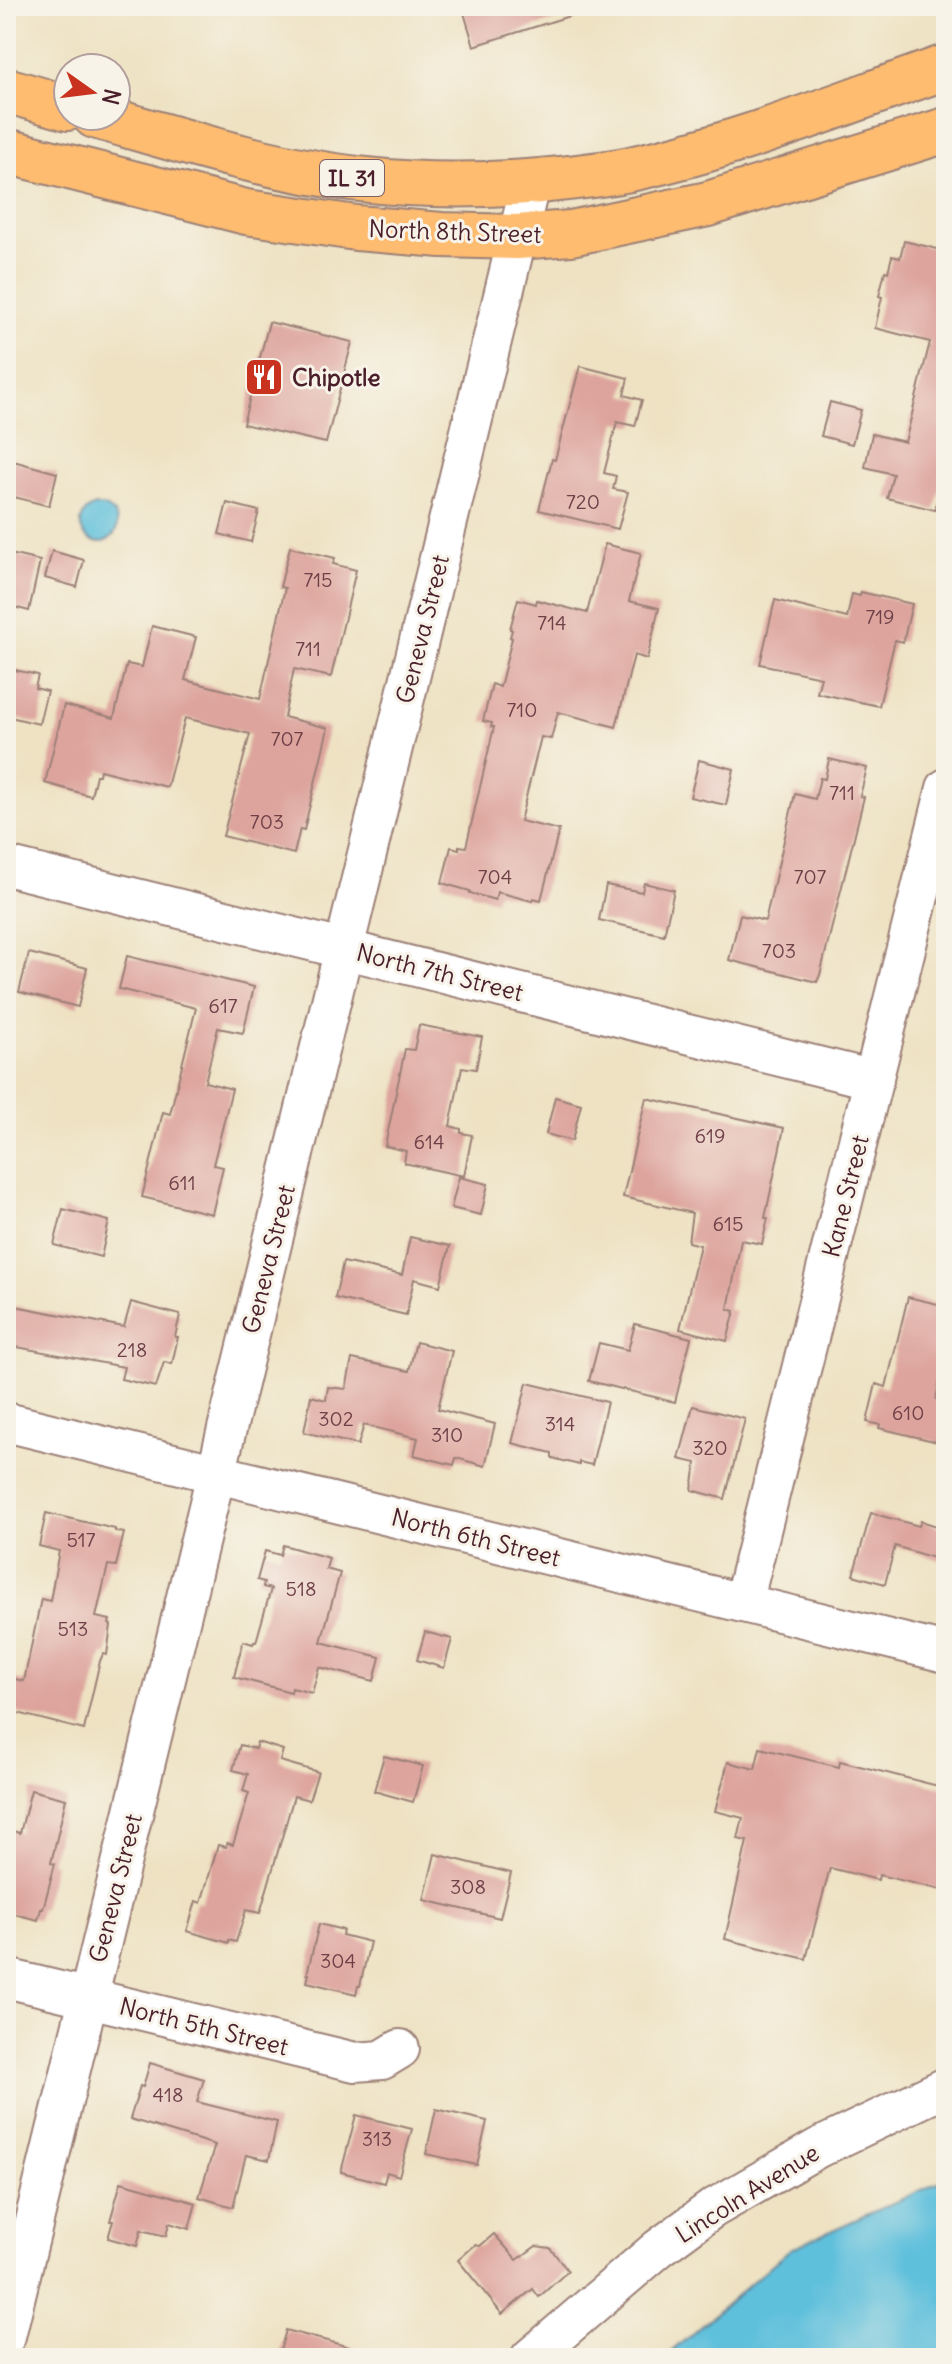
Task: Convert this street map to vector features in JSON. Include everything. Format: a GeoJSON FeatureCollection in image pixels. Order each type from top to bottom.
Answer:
{"type":"FeatureCollection","features":[{"type":"Feature","properties":{"kind":"main road","name":"North 8th Street"},"geometry":{"type":"LineString","coordinates":[[132,126],[264,162],[356,179],[479,185],[628,170],[704,150],[946,67]]}},
{"type":"Feature","properties":{"kind":"main road"},"geometry":{"type":"LineString","coordinates":[[6,90],[52,103]]}},
{"type":"Feature","properties":{"kind":"main road","name":"North 8th Street"},"geometry":{"type":"LineString","coordinates":[[6,151],[246,212],[356,228],[517,237],[571,233],[708,204],[946,130]]}},
{"type":"Feature","properties":{"kind":"street","name":"Geneva Street"},"geometry":{"type":"LineString","coordinates":[[6,2336],[531,181]]}},
{"type":"Feature","properties":{"kind":"street","name":"Kane Street"},"geometry":{"type":"LineString","coordinates":[[743,1603],[946,788]]}},
{"type":"Feature","properties":{"kind":"street","name":"North 7th Street"},"geometry":{"type":"LineString","coordinates":[[6,866],[874,1080]]}},
{"type":"Feature","properties":{"kind":"street","name":"North 6th Street"},"geometry":{"type":"LineString","coordinates":[[6,1422],[946,1653]]}},
{"type":"Feature","properties":{"kind":"street","name":"North 5th Street"},"geometry":{"type":"LineString","coordinates":[[6,1978],[355,2062],[382,2060],[400,2049]]}},
{"type":"Feature","properties":{"kind":"street","name":"Lincoln Avenue"},"geometry":{"type":"LineString","coordinates":[[530,2358],[659,2248],[712,2209],[818,2148],[946,2087]]}},
{"type":"Feature","properties":{"kind":"water"},"geometry":{"type":"Polygon","coordinates":[[[99,506],[112,511],[117,524],[112,537],[99,542],[86,537],[81,524],[86,511],[99,506]]]}},
{"type":"Feature","properties":{"kind":"water"},"geometry":{"type":"Polygon","coordinates":[[[946,2179],[946,2358],[664,2358],[790,2249],[946,2179]]]}},
{"type":"Feature","properties":{"kind":"building"},"geometry":{"type":"Polygon","coordinates":[[[462,6],[581,6],[582,12],[474,46],[462,6]]]}},
{"type":"Feature","properties":{"kind":"building"},"geometry":{"type":"Polygon","coordinates":[[[904,241],[946,251],[946,462],[935,510],[887,498],[893,474],[865,467],[872,434],[905,442],[930,342],[875,328],[885,271],[888,272],[892,256],[900,258],[904,241]]]}},
{"type":"Feature","properties":{"kind":"building"},"geometry":{"type":"Polygon","coordinates":[[[269,322],[352,342],[326,443],[243,424],[269,322]]]}},
{"type":"Feature","properties":{"kind":"building"},"geometry":{"type":"Polygon","coordinates":[[[580,366],[628,378],[624,395],[642,400],[635,426],[617,422],[604,473],[616,476],[613,489],[628,492],[618,529],[539,510],[580,366]]]}},
{"type":"Feature","properties":{"kind":"building"},"geometry":{"type":"Polygon","coordinates":[[[830,402],[861,410],[852,444],[821,436],[830,402]]]}},
{"type":"Feature","properties":{"kind":"building"},"geometry":{"type":"Polygon","coordinates":[[[6,459],[57,473],[49,506],[6,495],[6,459]]]}},
{"type":"Feature","properties":{"kind":"building"},"geometry":{"type":"Polygon","coordinates":[[[227,503],[259,511],[251,542],[219,534],[227,503]]]}},
{"type":"Feature","properties":{"kind":"building"},"geometry":{"type":"Polygon","coordinates":[[[605,544],[641,553],[629,601],[659,608],[647,659],[634,655],[616,727],[558,712],[551,739],[541,737],[520,821],[559,830],[541,900],[533,898],[532,901],[497,892],[495,900],[442,883],[451,847],[466,847],[494,727],[491,727],[492,723],[483,721],[492,684],[500,687],[518,599],[536,604],[537,600],[587,613],[605,544]]]}},
{"type":"Feature","properties":{"kind":"building"},"geometry":{"type":"Polygon","coordinates":[[[290,547],[335,558],[333,564],[356,570],[331,677],[294,669],[284,717],[328,728],[304,830],[300,829],[294,854],[223,836],[250,734],[185,718],[167,787],[100,770],[91,796],[45,783],[64,705],[114,718],[127,664],[142,667],[152,626],[196,637],[185,680],[260,699],[285,588],[280,587],[290,547]]]}},
{"type":"Feature","properties":{"kind":"building"},"geometry":{"type":"Polygon","coordinates":[[[52,551],[84,560],[77,587],[45,578],[52,551]]]}},
{"type":"Feature","properties":{"kind":"building"},"geometry":{"type":"Polygon","coordinates":[[[6,553],[40,561],[29,611],[6,605],[6,553]]]}},
{"type":"Feature","properties":{"kind":"building"},"geometry":{"type":"Polygon","coordinates":[[[861,592],[912,604],[903,642],[895,640],[879,706],[817,693],[821,677],[760,664],[775,600],[847,618],[852,594],[860,596],[861,592]]]}},
{"type":"Feature","properties":{"kind":"building"},"geometry":{"type":"Polygon","coordinates":[[[6,668],[38,675],[35,688],[47,691],[39,724],[6,716],[6,668]]]}},
{"type":"Feature","properties":{"kind":"building"},"geometry":{"type":"Polygon","coordinates":[[[829,759],[867,768],[860,796],[864,797],[817,982],[729,960],[740,915],[765,921],[795,794],[815,799],[820,778],[825,779],[829,759]]]}},
{"type":"Feature","properties":{"kind":"building"},"geometry":{"type":"Polygon","coordinates":[[[699,760],[734,769],[726,805],[690,797],[699,760]]]}},
{"type":"Feature","properties":{"kind":"building"},"geometry":{"type":"Polygon","coordinates":[[[644,883],[674,890],[664,935],[599,920],[606,885],[642,892],[644,883]]]}},
{"type":"Feature","properties":{"kind":"building"},"geometry":{"type":"Polygon","coordinates":[[[29,953],[87,968],[78,1007],[19,992],[29,953]]]}},
{"type":"Feature","properties":{"kind":"building"},"geometry":{"type":"Polygon","coordinates":[[[127,956],[254,987],[243,1033],[218,1028],[205,1082],[232,1089],[213,1165],[223,1167],[212,1214],[142,1197],[163,1112],[170,1114],[196,1008],[119,989],[127,956]]]}},
{"type":"Feature","properties":{"kind":"building"},"geometry":{"type":"Polygon","coordinates":[[[419,1025],[482,1037],[476,1069],[462,1067],[450,1126],[472,1135],[464,1176],[404,1163],[406,1151],[385,1146],[405,1049],[414,1050],[419,1025]]]}},
{"type":"Feature","properties":{"kind":"building"},"geometry":{"type":"Polygon","coordinates":[[[555,1097],[581,1104],[572,1141],[546,1134],[555,1097]]]}},
{"type":"Feature","properties":{"kind":"building"},"geometry":{"type":"Polygon","coordinates":[[[646,1098],[784,1128],[762,1244],[741,1240],[728,1309],[735,1311],[727,1341],[680,1329],[700,1245],[688,1242],[692,1213],[623,1197],[646,1098]]]}},
{"type":"Feature","properties":{"kind":"building"},"geometry":{"type":"Polygon","coordinates":[[[459,1177],[488,1184],[481,1215],[451,1208],[459,1177]]]}},
{"type":"Feature","properties":{"kind":"building"},"geometry":{"type":"Polygon","coordinates":[[[63,1209],[109,1221],[101,1257],[54,1245],[63,1209]]]}},
{"type":"Feature","properties":{"kind":"building"},"geometry":{"type":"Polygon","coordinates":[[[410,1237],[450,1246],[440,1286],[414,1279],[406,1315],[335,1298],[343,1262],[402,1275],[410,1237]]]}},
{"type":"Feature","properties":{"kind":"building"},"geometry":{"type":"Polygon","coordinates":[[[908,1297],[946,1306],[946,1351],[936,1399],[946,1402],[946,1444],[879,1428],[880,1425],[867,1422],[876,1384],[886,1387],[908,1297]]]}},
{"type":"Feature","properties":{"kind":"building"},"geometry":{"type":"Polygon","coordinates":[[[131,1302],[180,1315],[172,1364],[164,1362],[156,1387],[121,1379],[124,1367],[6,1345],[6,1308],[14,1310],[15,1306],[124,1327],[131,1302]]]}},
{"type":"Feature","properties":{"kind":"building"},"geometry":{"type":"Polygon","coordinates":[[[635,1324],[691,1338],[675,1402],[589,1381],[599,1343],[628,1350],[635,1324]]]}},
{"type":"Feature","properties":{"kind":"building"},"geometry":{"type":"Polygon","coordinates":[[[416,1342],[452,1351],[438,1409],[495,1424],[485,1466],[456,1458],[454,1465],[414,1455],[418,1438],[364,1425],[358,1445],[304,1432],[311,1396],[326,1400],[328,1387],[346,1389],[352,1359],[409,1371],[416,1342]]]}},
{"type":"Feature","properties":{"kind":"building"},"geometry":{"type":"Polygon","coordinates":[[[527,1383],[607,1402],[592,1465],[552,1458],[552,1453],[512,1443],[527,1383]]]}},
{"type":"Feature","properties":{"kind":"building"},"geometry":{"type":"Polygon","coordinates":[[[693,1406],[745,1419],[725,1499],[692,1490],[696,1463],[679,1459],[693,1406]]]}},
{"type":"Feature","properties":{"kind":"building"},"geometry":{"type":"Polygon","coordinates":[[[46,1513],[124,1533],[116,1566],[108,1565],[96,1617],[110,1620],[111,1625],[107,1655],[103,1654],[100,1661],[84,1730],[6,1710],[6,1677],[24,1681],[41,1599],[50,1601],[59,1551],[39,1546],[46,1513]]]}},
{"type":"Feature","properties":{"kind":"building"},"geometry":{"type":"Polygon","coordinates":[[[871,1513],[919,1526],[921,1521],[946,1529],[946,1562],[895,1546],[885,1584],[853,1575],[871,1513]]]}},
{"type":"Feature","properties":{"kind":"building"},"geometry":{"type":"Polygon","coordinates":[[[283,1545],[329,1558],[326,1569],[340,1573],[321,1642],[380,1657],[374,1681],[319,1667],[312,1693],[292,1688],[291,1692],[234,1677],[243,1641],[256,1642],[271,1589],[263,1587],[264,1582],[257,1580],[265,1551],[280,1555],[283,1545]]]}},
{"type":"Feature","properties":{"kind":"building"},"geometry":{"type":"Polygon","coordinates":[[[425,1632],[452,1639],[444,1668],[417,1660],[425,1632]]]}},
{"type":"Feature","properties":{"kind":"building"},"geometry":{"type":"Polygon","coordinates":[[[257,1742],[283,1750],[280,1761],[318,1772],[309,1800],[294,1796],[260,1913],[246,1910],[236,1942],[229,1940],[229,1943],[187,1931],[196,1901],[201,1903],[218,1845],[233,1845],[249,1793],[243,1791],[248,1774],[233,1770],[240,1745],[255,1749],[257,1742]]]}},
{"type":"Feature","properties":{"kind":"building"},"geometry":{"type":"Polygon","coordinates":[[[760,1748],[839,1767],[840,1761],[946,1788],[946,1891],[879,1875],[878,1880],[830,1868],[806,1959],[725,1939],[747,1841],[738,1839],[743,1818],[715,1811],[728,1762],[755,1769],[760,1748]]]}},
{"type":"Feature","properties":{"kind":"building"},"geometry":{"type":"Polygon","coordinates":[[[384,1756],[423,1766],[413,1802],[374,1791],[384,1756]]]}},
{"type":"Feature","properties":{"kind":"building"},"geometry":{"type":"Polygon","coordinates":[[[31,1790],[66,1799],[51,1863],[55,1864],[38,1920],[6,1912],[6,1829],[20,1833],[31,1790]]]}},
{"type":"Feature","properties":{"kind":"building"},"geometry":{"type":"Polygon","coordinates":[[[435,1854],[511,1873],[500,1918],[424,1900],[435,1854]]]}},
{"type":"Feature","properties":{"kind":"building"},"geometry":{"type":"Polygon","coordinates":[[[319,1924],[343,1930],[342,1935],[370,1942],[356,1994],[307,1982],[319,1924]]]}},
{"type":"Feature","properties":{"kind":"building"},"geometry":{"type":"Polygon","coordinates":[[[150,2063],[204,2079],[197,2102],[277,2122],[269,2160],[246,2155],[233,2207],[199,2197],[215,2145],[130,2119],[150,2063]]]}},
{"type":"Feature","properties":{"kind":"building"},"geometry":{"type":"Polygon","coordinates":[[[436,2109],[487,2121],[477,2165],[426,2154],[436,2109]]]}},
{"type":"Feature","properties":{"kind":"building"},"geometry":{"type":"Polygon","coordinates":[[[356,2115],[412,2129],[399,2176],[387,2172],[384,2183],[341,2172],[356,2115]]]}},
{"type":"Feature","properties":{"kind":"building"},"geometry":{"type":"Polygon","coordinates":[[[121,2182],[196,2203],[189,2229],[169,2223],[166,2236],[141,2230],[137,2246],[108,2238],[121,2182]]]}},
{"type":"Feature","properties":{"kind":"building"},"geometry":{"type":"Polygon","coordinates":[[[494,2234],[517,2260],[536,2246],[550,2248],[568,2271],[539,2297],[533,2289],[502,2314],[458,2260],[494,2234]]]}},
{"type":"Feature","properties":{"kind":"building"},"geometry":{"type":"Polygon","coordinates":[[[286,2330],[357,2349],[356,2358],[278,2358],[286,2330]]]}},
{"type":"Feature","properties":{"kind":"place","name":"Chipotle"},"geometry":{"type":"Point","coordinates":[264,377]}}]}
